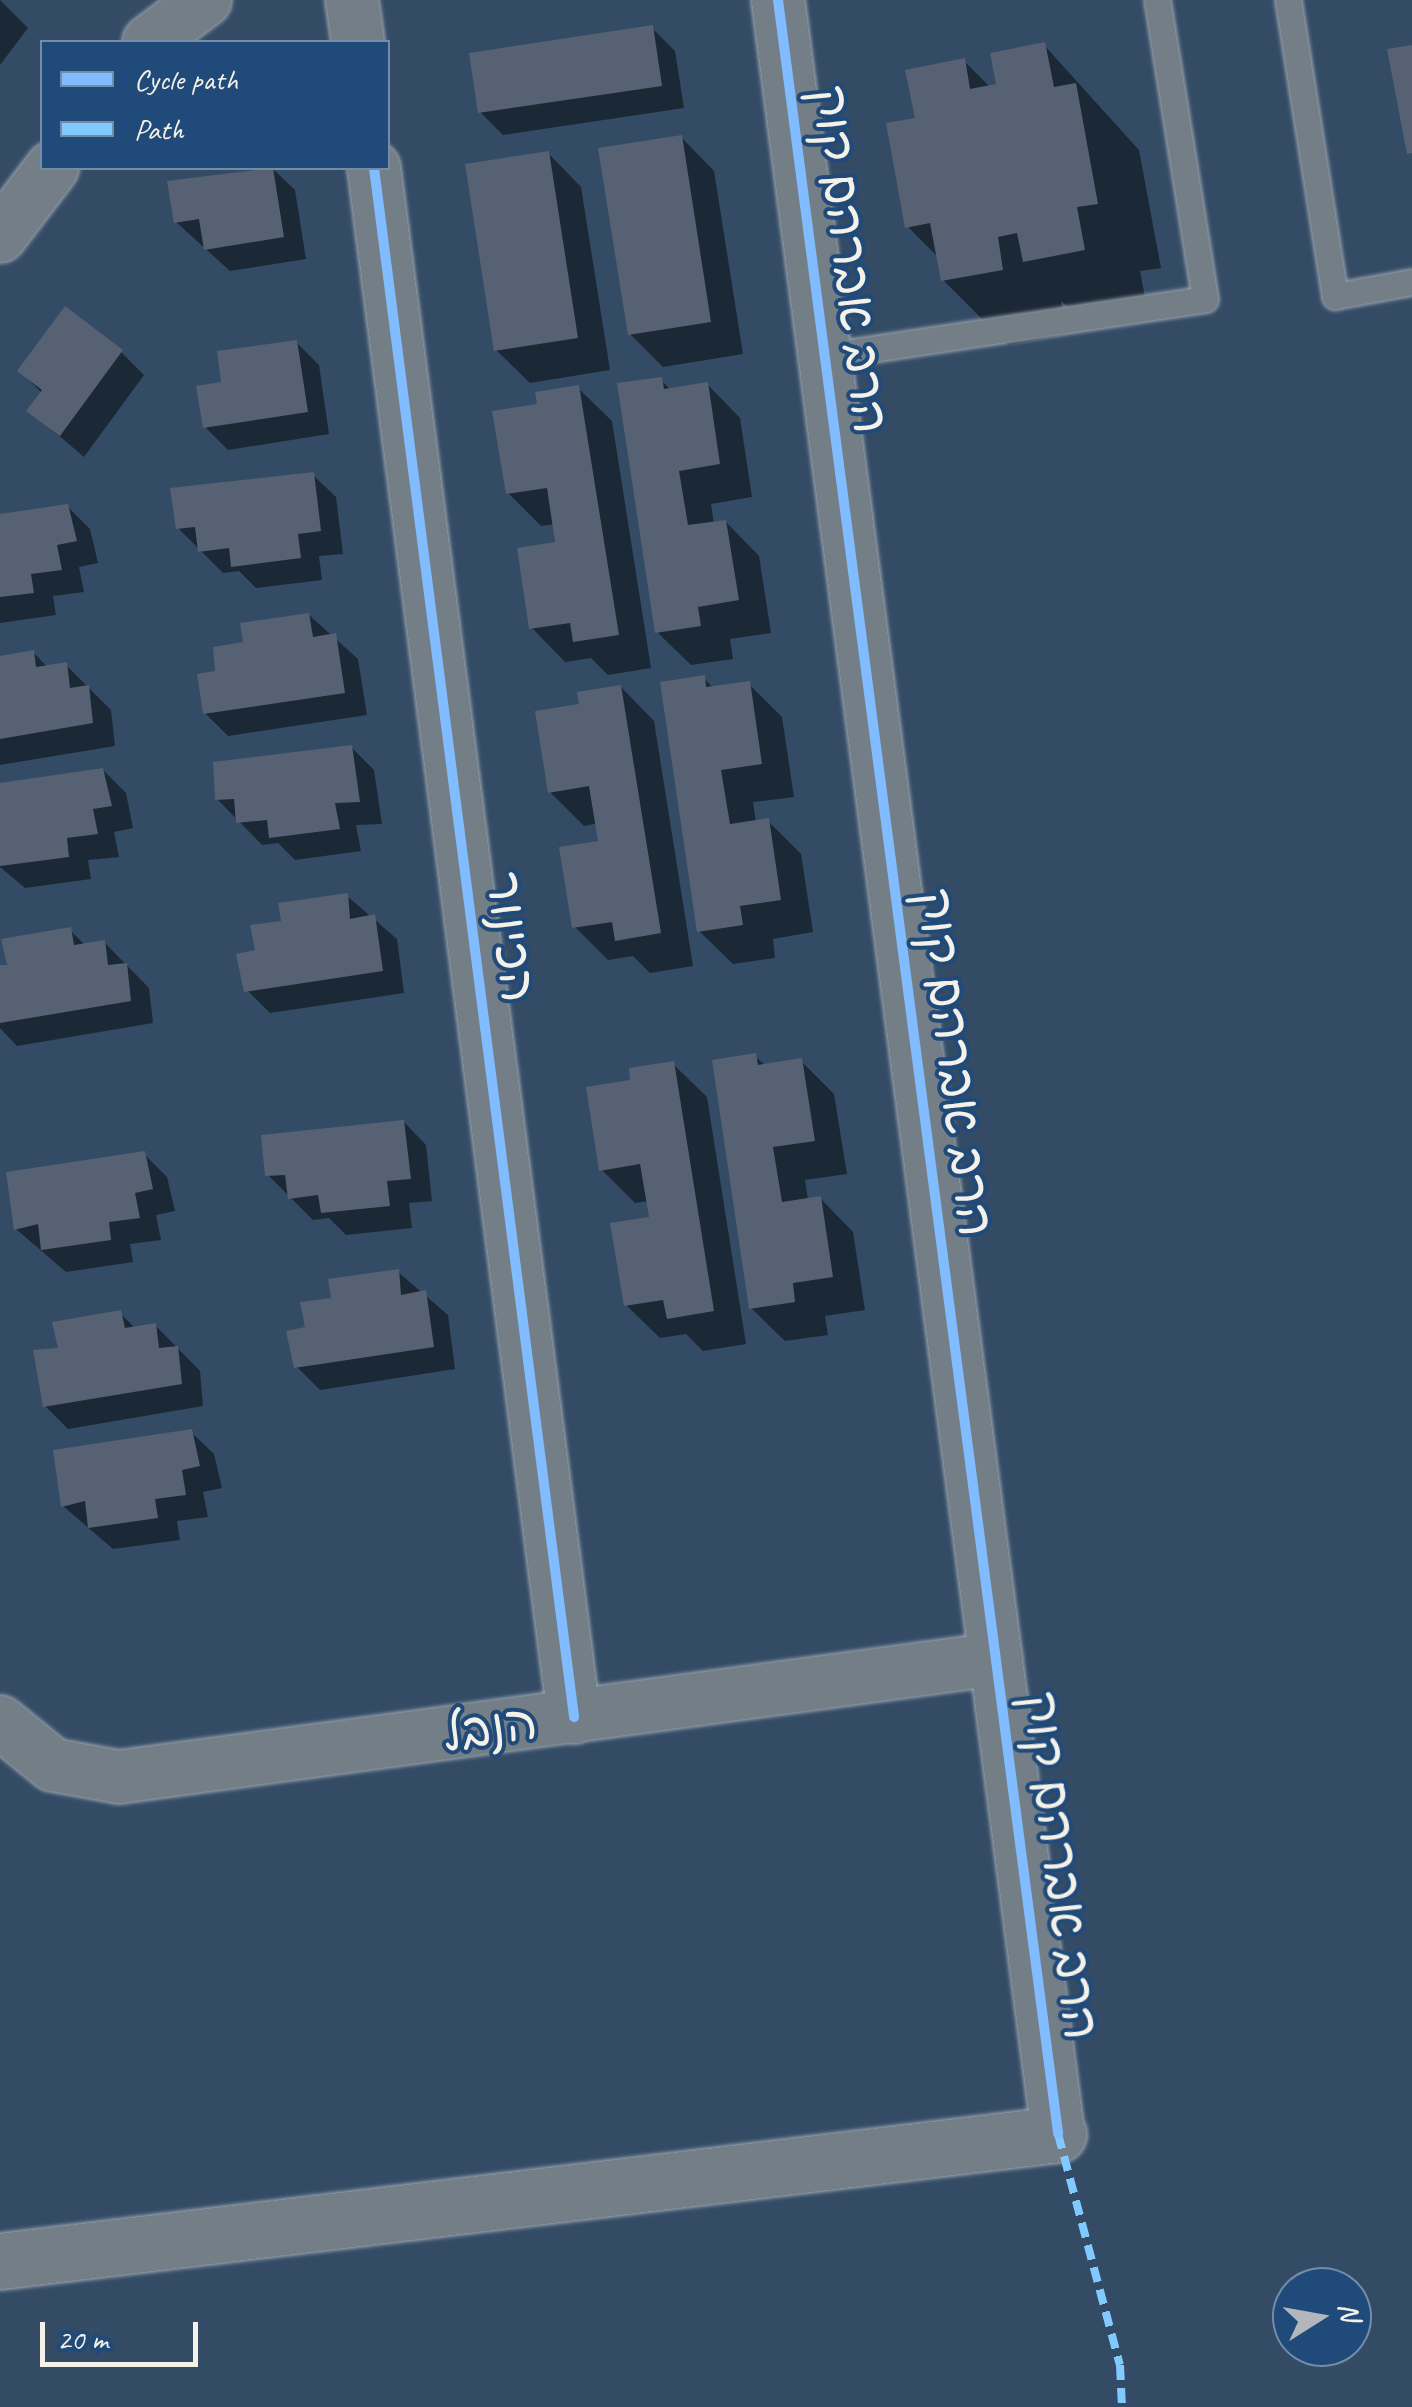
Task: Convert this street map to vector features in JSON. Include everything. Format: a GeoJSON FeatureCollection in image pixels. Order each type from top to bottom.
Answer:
{"type":"FeatureCollection","features":[{"type":"Feature","properties":{"kind":"main road"},"geometry":{"type":"LineString","coordinates":[[0,2260],[1058,2134]]}},
{"type":"Feature","properties":{"kind":"street"},"geometry":{"type":"LineString","coordinates":[[152,40],[205,0]]}},
{"type":"Feature","properties":{"kind":"street"},"geometry":{"type":"LineString","coordinates":[[352,0],[358,40]]}},
{"type":"Feature","properties":{"kind":"street","name":"הרב אברהם קוק"},"geometry":{"type":"LineString","coordinates":[[778,0],[1058,2134]]}},
{"type":"Feature","properties":{"kind":"street"},"geometry":{"type":"LineString","coordinates":[[2,228],[50,170]]}},
{"type":"Feature","properties":{"kind":"street","name":"הכינור"},"geometry":{"type":"LineString","coordinates":[[374,170],[574,1717]]}},
{"type":"Feature","properties":{"kind":"street","name":"הנבל"},"geometry":{"type":"LineString","coordinates":[[0,1722],[53,1765],[119,1777],[996,1659]]}},
{"type":"Feature","properties":{"kind":"lane"},"geometry":{"type":"LineString","coordinates":[[824,356],[1205,299],[1156,0]]}},
{"type":"Feature","properties":{"kind":"lane"},"geometry":{"type":"LineString","coordinates":[[1288,0],[1335,296],[1412,282]]}},
{"type":"Feature","properties":{"kind":"building"},"geometry":{"type":"Polygon","coordinates":[[[653,25],[662,86],[478,113],[469,53],[653,25]]]}},
{"type":"Feature","properties":{"kind":"building"},"geometry":{"type":"Polygon","coordinates":[[[1045,42],[1054,87],[1076,83],[1098,204],[1077,207],[1085,250],[1023,262],[1017,233],[998,237],[1003,270],[941,281],[930,223],[905,228],[886,123],[915,118],[905,70],[965,58],[970,89],[996,84],[990,53],[1045,42]]]}},
{"type":"Feature","properties":{"kind":"building"},"geometry":{"type":"Polygon","coordinates":[[[1412,45],[1412,153],[1407,154],[1387,49],[1412,45]]]}},
{"type":"Feature","properties":{"kind":"building"},"geometry":{"type":"Polygon","coordinates":[[[682,135],[711,322],[628,335],[598,148],[682,135]]]}},
{"type":"Feature","properties":{"kind":"building"},"geometry":{"type":"Polygon","coordinates":[[[549,151],[578,338],[494,351],[465,164],[549,151]]]}},
{"type":"Feature","properties":{"kind":"building"},"geometry":{"type":"Polygon","coordinates":[[[273,170],[284,237],[204,250],[199,219],[174,223],[167,181],[273,170]]]}},
{"type":"Feature","properties":{"kind":"building"},"geometry":{"type":"Polygon","coordinates":[[[65,306],[123,350],[60,436],[26,411],[42,390],[17,371],[65,306]]]}},
{"type":"Feature","properties":{"kind":"building"},"geometry":{"type":"Polygon","coordinates":[[[297,340],[308,412],[203,428],[196,386],[221,382],[217,351],[297,340]]]}},
{"type":"Feature","properties":{"kind":"building"},"geometry":{"type":"Polygon","coordinates":[[[662,377],[664,389],[708,382],[720,464],[679,471],[688,525],[726,520],[739,600],[698,607],[701,626],[655,633],[617,383],[662,377]]]}},
{"type":"Feature","properties":{"kind":"building"},"geometry":{"type":"Polygon","coordinates":[[[579,385],[619,635],[573,642],[570,623],[529,629],[517,548],[555,542],[547,488],[506,494],[492,411],[537,404],[535,392],[579,385]]]}},
{"type":"Feature","properties":{"kind":"building"},"geometry":{"type":"Polygon","coordinates":[[[314,472],[321,531],[298,534],[301,558],[231,567],[229,548],[198,552],[195,527],[176,529],[170,488],[314,472]]]}},
{"type":"Feature","properties":{"kind":"building"},"geometry":{"type":"Polygon","coordinates":[[[68,504],[77,541],[57,545],[62,570],[31,574],[34,593],[0,597],[0,514],[68,504]]]}},
{"type":"Feature","properties":{"kind":"building"},"geometry":{"type":"Polygon","coordinates":[[[309,613],[313,637],[336,633],[345,693],[203,714],[197,674],[215,671],[213,647],[243,642],[240,623],[309,613]]]}},
{"type":"Feature","properties":{"kind":"building"},"geometry":{"type":"Polygon","coordinates":[[[34,650],[36,667],[67,662],[70,688],[89,685],[93,723],[0,739],[0,656],[34,650]]]}},
{"type":"Feature","properties":{"kind":"building"},"geometry":{"type":"Polygon","coordinates":[[[705,675],[706,687],[750,681],[762,764],[721,770],[730,824],[769,818],[781,900],[740,906],[743,925],[697,932],[660,682],[705,675]]]}},
{"type":"Feature","properties":{"kind":"building"},"geometry":{"type":"Polygon","coordinates":[[[621,685],[661,933],[615,941],[612,922],[572,928],[559,847],[598,841],[589,786],[548,793],[535,711],[579,704],[577,692],[621,685]]]}},
{"type":"Feature","properties":{"kind":"building"},"geometry":{"type":"Polygon","coordinates":[[[352,745],[360,802],[335,803],[340,829],[269,838],[267,820],[236,823],[234,799],[215,800],[213,762],[352,745]]]}},
{"type":"Feature","properties":{"kind":"building"},"geometry":{"type":"Polygon","coordinates":[[[103,768],[112,806],[93,809],[98,834],[67,838],[69,857],[0,866],[0,783],[103,768]]]}},
{"type":"Feature","properties":{"kind":"building"},"geometry":{"type":"Polygon","coordinates":[[[348,893],[350,919],[375,914],[383,971],[244,992],[236,954],[255,950],[250,925],[281,921],[278,903],[348,893]]]}},
{"type":"Feature","properties":{"kind":"building"},"geometry":{"type":"Polygon","coordinates":[[[71,927],[74,945],[105,940],[108,965],[127,963],[131,1001],[0,1023],[0,965],[7,965],[1,939],[71,927]]]}},
{"type":"Feature","properties":{"kind":"building"},"geometry":{"type":"Polygon","coordinates":[[[756,1053],[758,1065],[802,1058],[815,1141],[773,1147],[782,1202],[821,1196],[833,1277],[793,1283],[795,1302],[749,1309],[712,1060],[756,1053]]]}},
{"type":"Feature","properties":{"kind":"building"},"geometry":{"type":"Polygon","coordinates":[[[674,1061],[714,1311],[667,1319],[663,1300],[624,1306],[610,1223],[649,1217],[640,1164],[599,1171],[586,1087],[630,1080],[629,1068],[674,1061]]]}},
{"type":"Feature","properties":{"kind":"building"},"geometry":{"type":"Polygon","coordinates":[[[404,1120],[411,1179],[387,1181],[390,1206],[321,1213],[318,1195],[288,1199],[285,1175],[265,1176],[261,1135],[404,1120]]]}},
{"type":"Feature","properties":{"kind":"building"},"geometry":{"type":"Polygon","coordinates":[[[145,1151],[153,1189],[135,1193],[140,1218],[109,1222],[111,1240],[41,1250],[38,1224],[14,1230],[6,1172],[145,1151]]]}},
{"type":"Feature","properties":{"kind":"building"},"geometry":{"type":"Polygon","coordinates":[[[399,1269],[401,1295],[426,1290],[434,1347],[294,1368],[286,1331],[305,1327],[300,1302],[331,1298],[328,1279],[399,1269]]]}},
{"type":"Feature","properties":{"kind":"building"},"geometry":{"type":"Polygon","coordinates":[[[121,1310],[125,1328],[156,1323],[159,1348],[178,1346],[182,1384],[43,1407],[33,1350],[58,1348],[52,1322],[121,1310]]]}},
{"type":"Feature","properties":{"kind":"building"},"geometry":{"type":"Polygon","coordinates":[[[192,1429],[200,1466],[182,1470],[186,1495],[155,1499],[158,1518],[88,1528],[85,1501],[61,1507],[53,1450],[192,1429]]]}},
{"type":"Feature","properties":{"kind":"marked path"},"geometry":{"type":"LineString","coordinates":[[1058,2134],[1120,2365],[1122,2407]]}},
{"type":"Feature","properties":{"kind":"cycle path"},"geometry":{"type":"LineString","coordinates":[[778,0],[1058,2134]]}},
{"type":"Feature","properties":{"kind":"cycle path"},"geometry":{"type":"LineString","coordinates":[[374,170],[574,1717]]}}]}
